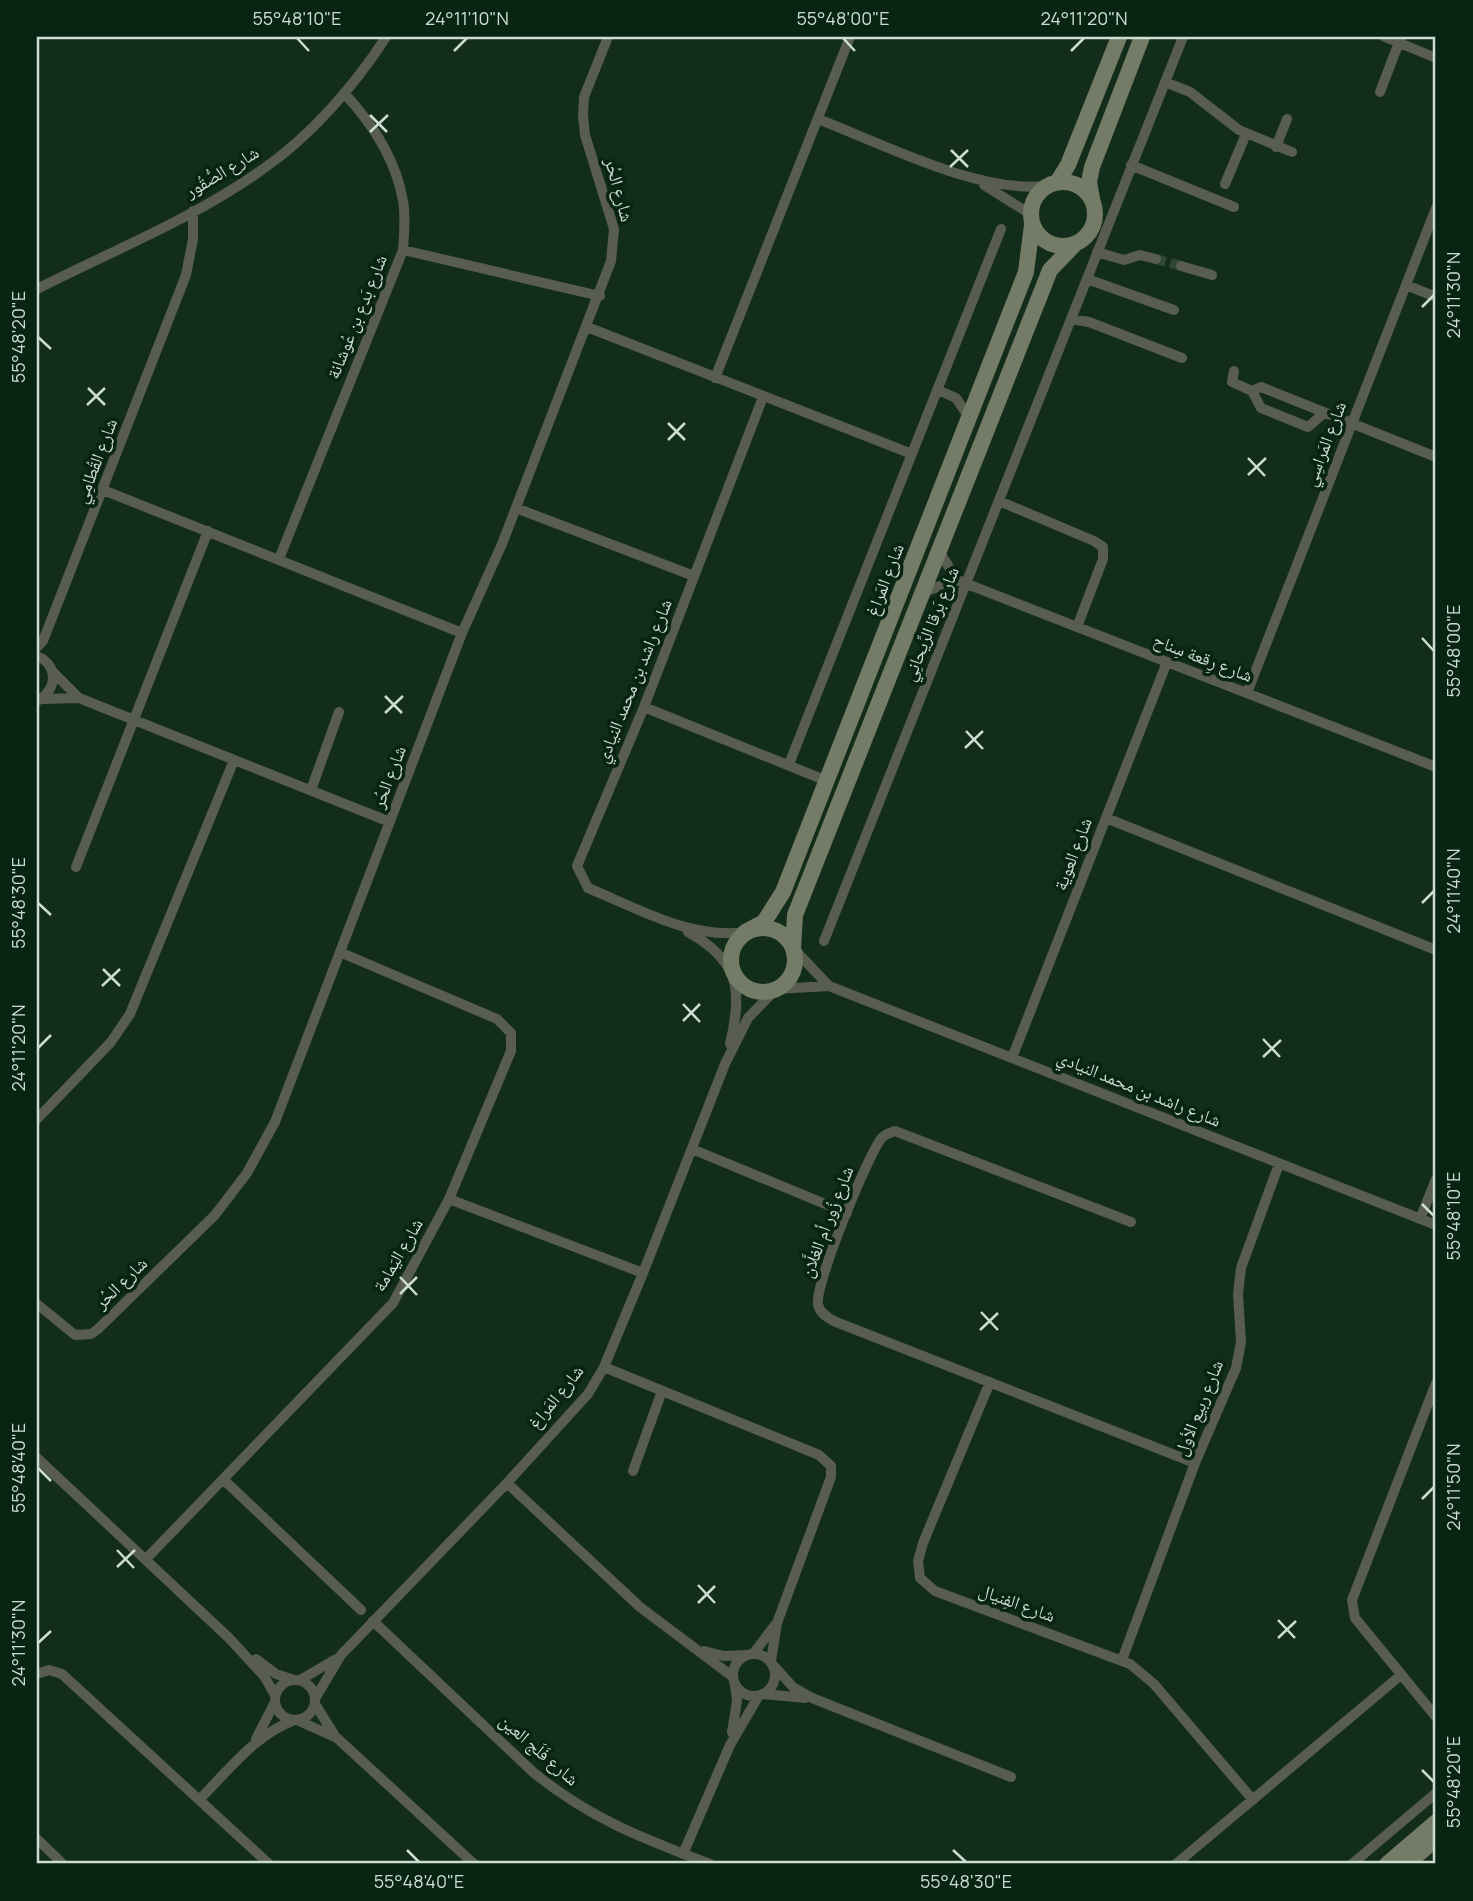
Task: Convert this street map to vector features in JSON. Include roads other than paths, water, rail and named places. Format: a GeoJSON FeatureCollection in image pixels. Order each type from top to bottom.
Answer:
{"type":"FeatureCollection","features":[{"type":"Feature","properties":{"kind":"street","name":"شارع الصُّقُور"},"geometry":{"type":"LineString","coordinates":[[37,289],[193,211],[262,171],[344,93],[386,37]]}},
{"type":"Feature","properties":{"kind":"street","name":"شارع الحُر"},"geometry":{"type":"LineString","coordinates":[[37,1304],[68,1332],[75,1335],[91,1334],[215,1215],[247,1173],[275,1122],[342,953],[462,633],[516,508],[600,296],[611,261],[614,229],[585,135],[583,115],[584,97],[608,37]]}},
{"type":"Feature","properties":{"kind":"street"},"geometry":{"type":"LineString","coordinates":[[715,378],[850,37]]}},
{"type":"Feature","properties":{"kind":"street"},"geometry":{"type":"LineString","coordinates":[[1031,219],[1037,194],[1051,184],[1069,164],[1119,37]]}},
{"type":"Feature","properties":{"kind":"street"},"geometry":{"type":"LineString","coordinates":[[793,948],[788,938],[767,927],[745,932],[735,943],[730,956],[732,971],[738,982],[750,990],[763,992],[776,989],[793,972],[795,915],[1050,270],[1091,230],[1095,221],[1088,182],[1142,37]]}},
{"type":"Feature","properties":{"kind":"street","name":"شارع بَرقا الرِّيحانِي"},"geometry":{"type":"LineString","coordinates":[[824,941],[961,582],[999,502],[1183,37]]}},
{"type":"Feature","properties":{"kind":"street"},"geometry":{"type":"LineString","coordinates":[[1385,37],[1400,40],[1436,58]]}},
{"type":"Feature","properties":{"kind":"street"},"geometry":{"type":"LineString","coordinates":[[1380,92],[1400,40]]}},
{"type":"Feature","properties":{"kind":"street"},"geometry":{"type":"LineString","coordinates":[[1165,82],[1190,92],[1246,134],[1292,152]]}},
{"type":"Feature","properties":{"kind":"street","name":"شارع بَدع بن عُوشانة"},"geometry":{"type":"LineString","coordinates":[[279,559],[403,250],[404,204],[397,176],[374,130],[344,93]]}},
{"type":"Feature","properties":{"kind":"street"},"geometry":{"type":"LineString","coordinates":[[818,119],[979,182],[1024,188],[1051,184],[1079,185],[1093,201]]}},
{"type":"Feature","properties":{"kind":"street"},"geometry":{"type":"LineString","coordinates":[[1276,147],[1287,119]]}},
{"type":"Feature","properties":{"kind":"street"},"geometry":{"type":"LineString","coordinates":[[1225,184],[1246,134]]}},
{"type":"Feature","properties":{"kind":"street"},"geometry":{"type":"LineString","coordinates":[[1131,165],[1234,206]]}},
{"type":"Feature","properties":{"kind":"street"},"geometry":{"type":"LineString","coordinates":[[979,182],[1031,219],[1045,241],[1065,246],[1076,243]]}},
{"type":"Feature","properties":{"kind":"street","name":"شارع المَراسِي"},"geometry":{"type":"LineString","coordinates":[[1247,694],[1436,208]]}},
{"type":"Feature","properties":{"kind":"street","name":"شارع القُطامِي"},"geometry":{"type":"LineString","coordinates":[[50,667],[40,644],[186,275],[193,239],[193,211]]}},
{"type":"Feature","properties":{"kind":"street","name":"شارع المَراغ"},"geometry":{"type":"LineString","coordinates":[[745,932],[764,922],[783,891],[1026,272],[1031,219]]}},
{"type":"Feature","properties":{"kind":"street"},"geometry":{"type":"LineString","coordinates":[[789,764],[1001,229]]}},
{"type":"Feature","properties":{"kind":"street"},"geometry":{"type":"LineString","coordinates":[[403,250],[600,296]]}},
{"type":"Feature","properties":{"kind":"street"},"geometry":{"type":"LineString","coordinates":[[1097,252],[1124,260],[1140,255],[1156,259]]}},
{"type":"Feature","properties":{"kind":"street"},"geometry":{"type":"LineString","coordinates":[[1181,266],[1212,275]]}},
{"type":"Feature","properties":{"kind":"street"},"geometry":{"type":"LineString","coordinates":[[1087,279],[1174,310]]}},
{"type":"Feature","properties":{"kind":"street"},"geometry":{"type":"LineString","coordinates":[[1406,285],[1436,297]]}},
{"type":"Feature","properties":{"kind":"street"},"geometry":{"type":"LineString","coordinates":[[1071,319],[1089,322],[1181,358]]}},
{"type":"Feature","properties":{"kind":"street"},"geometry":{"type":"LineString","coordinates":[[587,327],[912,454]]}},
{"type":"Feature","properties":{"kind":"street"},"geometry":{"type":"LineString","coordinates":[[1234,372],[1232,382],[1252,391],[1261,408],[1308,427],[1323,414]]}},
{"type":"Feature","properties":{"kind":"street"},"geometry":{"type":"LineString","coordinates":[[951,395],[964,394],[980,386]]}},
{"type":"Feature","properties":{"kind":"street"},"geometry":{"type":"LineString","coordinates":[[1252,391],[1261,387],[1436,457]]}},
{"type":"Feature","properties":{"kind":"street"},"geometry":{"type":"LineString","coordinates":[[938,390],[951,395],[964,406],[968,416]]}},
{"type":"Feature","properties":{"kind":"street","name":"شارع راشد بن محمد النيادي"},"geometry":{"type":"LineString","coordinates":[[745,932],[718,934],[674,923],[588,888],[576,866],[644,708],[763,397]]}},
{"type":"Feature","properties":{"kind":"street"},"geometry":{"type":"LineString","coordinates":[[103,490],[462,633]]}},
{"type":"Feature","properties":{"kind":"street"},"geometry":{"type":"LineString","coordinates":[[999,502],[1103,547],[1103,559],[1077,627]]}},
{"type":"Feature","properties":{"kind":"street"},"geometry":{"type":"LineString","coordinates":[[516,508],[694,576]]}},
{"type":"Feature","properties":{"kind":"street"},"geometry":{"type":"LineString","coordinates":[[76,867],[208,531]]}},
{"type":"Feature","properties":{"kind":"street"},"geometry":{"type":"LineString","coordinates":[[924,592],[961,582],[939,551]]}},
{"type":"Feature","properties":{"kind":"street","name":"شارع رِقعة سِناح"},"geometry":{"type":"LineString","coordinates":[[961,582],[1436,767]]}},
{"type":"Feature","properties":{"kind":"street"},"geometry":{"type":"LineString","coordinates":[[37,656],[79,698]]}},
{"type":"Feature","properties":{"kind":"street","name":"شارع العوية"},"geometry":{"type":"LineString","coordinates":[[1012,1058],[1167,662]]}},
{"type":"Feature","properties":{"kind":"street"},"geometry":{"type":"LineString","coordinates":[[39,700],[52,687],[50,667]]}},
{"type":"Feature","properties":{"kind":"street"},"geometry":{"type":"LineString","coordinates":[[39,700],[79,698],[390,822]]}},
{"type":"Feature","properties":{"kind":"street"},"geometry":{"type":"LineString","coordinates":[[644,708],[827,781]]}},
{"type":"Feature","properties":{"kind":"street"},"geometry":{"type":"LineString","coordinates":[[311,790],[339,712]]}},
{"type":"Feature","properties":{"kind":"street"},"geometry":{"type":"LineString","coordinates":[[37,1119],[111,1042],[130,1014],[234,760]]}},
{"type":"Feature","properties":{"kind":"street"},"geometry":{"type":"LineString","coordinates":[[1106,818],[1436,950]]}},
{"type":"Feature","properties":{"kind":"street","name":"شارع راشد بن محمد النيادي"},"geometry":{"type":"LineString","coordinates":[[674,923],[713,947],[732,971]]}},
{"type":"Feature","properties":{"kind":"street","name":"شارع راشد بن محمد النيادي"},"geometry":{"type":"LineString","coordinates":[[793,948],[829,986]]}},
{"type":"Feature","properties":{"kind":"street","name":"شارع اليَمامة"},"geometry":{"type":"LineString","coordinates":[[146,1559],[393,1303],[449,1199],[511,1051],[511,1034],[497,1019],[342,953]]}},
{"type":"Feature","properties":{"kind":"street","name":"شارع المَراغ"},"geometry":{"type":"LineString","coordinates":[[725,1064],[738,1008],[732,971]]}},
{"type":"Feature","properties":{"kind":"street","name":"شارع راشد بن محمد النيادي"},"geometry":{"type":"LineString","coordinates":[[776,989],[829,986],[1436,1225]]}},
{"type":"Feature","properties":{"kind":"street","name":"شارع المَراغ"},"geometry":{"type":"LineString","coordinates":[[316,1700],[341,1655],[569,1418],[604,1367],[725,1064],[748,1018],[776,989]]}},
{"type":"Feature","properties":{"kind":"street","name":"شارع زُور أم الغلَّان"},"geometry":{"type":"LineString","coordinates":[[1130,1222],[895,1131],[881,1139],[847,1213],[819,1290],[818,1306],[824,1315],[1195,1463]]}},
{"type":"Feature","properties":{"kind":"street"},"geometry":{"type":"LineString","coordinates":[[692,1149],[847,1213]]}},
{"type":"Feature","properties":{"kind":"street","name":"شارع ربيع الأول"},"geometry":{"type":"LineString","coordinates":[[1122,1660],[1195,1463],[1236,1368],[1241,1342],[1238,1294],[1241,1268],[1279,1164]]}},
{"type":"Feature","properties":{"kind":"street"},"geometry":{"type":"LineString","coordinates":[[1420,1219],[1436,1179]]}},
{"type":"Feature","properties":{"kind":"street"},"geometry":{"type":"LineString","coordinates":[[449,1199],[643,1273]]}},
{"type":"Feature","properties":{"kind":"street"},"geometry":{"type":"LineString","coordinates":[[604,1367],[819,1455],[831,1466],[831,1477],[776,1623],[772,1663],[774,1685],[761,1695],[730,1745],[682,1854]]}},
{"type":"Feature","properties":{"kind":"street","name":"شارع الفِنيال"},"geometry":{"type":"LineString","coordinates":[[990,1382],[923,1543],[918,1561],[920,1578],[935,1591],[1122,1660],[1154,1684],[1253,1800]]}},
{"type":"Feature","properties":{"kind":"street"},"geometry":{"type":"LineString","coordinates":[[1436,1383],[1352,1600],[1355,1618],[1436,1717]]}},
{"type":"Feature","properties":{"kind":"street"},"geometry":{"type":"LineString","coordinates":[[634,1471],[662,1391]]}},
{"type":"Feature","properties":{"kind":"street"},"geometry":{"type":"LineString","coordinates":[[37,1458],[229,1638],[264,1676],[280,1714],[337,1738]]}},
{"type":"Feature","properties":{"kind":"street"},"geometry":{"type":"LineString","coordinates":[[224,1480],[361,1610]]}},
{"type":"Feature","properties":{"kind":"street"},"geometry":{"type":"LineString","coordinates":[[507,1483],[640,1607],[666,1630],[698,1649],[734,1681],[744,1694],[812,1699]]}},
{"type":"Feature","properties":{"kind":"street","name":"شارع فَلَج العين"},"geometry":{"type":"LineString","coordinates":[[373,1621],[526,1766],[559,1793],[613,1826],[710,1864]]}},
{"type":"Feature","properties":{"kind":"street"},"geometry":{"type":"LineString","coordinates":[[730,1745],[737,1701],[734,1681],[736,1664],[750,1654],[776,1623]]}},
{"type":"Feature","properties":{"kind":"street"},"geometry":{"type":"LineString","coordinates":[[229,1638],[266,1667],[310,1686],[337,1738],[474,1864]]}},
{"type":"Feature","properties":{"kind":"street"},"geometry":{"type":"LineString","coordinates":[[698,1649],[724,1656],[750,1654],[772,1663],[793,1687],[812,1699],[1011,1777]]}},
{"type":"Feature","properties":{"kind":"street","name":"شارع المَراغ"},"geometry":{"type":"LineString","coordinates":[[297,1680],[341,1655]]}},
{"type":"Feature","properties":{"kind":"street"},"geometry":{"type":"LineString","coordinates":[[37,1674],[49,1671],[62,1674],[269,1864]]}},
{"type":"Feature","properties":{"kind":"street"},"geometry":{"type":"LineString","coordinates":[[1176,1864],[1401,1675]]}},
{"type":"Feature","properties":{"kind":"street"},"geometry":{"type":"LineString","coordinates":[[248,1750],[268,1720],[282,1684],[297,1680]]}},
{"type":"Feature","properties":{"kind":"street"},"geometry":{"type":"LineString","coordinates":[[199,1800],[267,1733],[310,1715],[316,1700]]}},
{"type":"Feature","properties":{"kind":"street"},"geometry":{"type":"LineString","coordinates":[[1352,1864],[1436,1793]]}},
{"type":"Feature","properties":{"kind":"street"},"geometry":{"type":"LineString","coordinates":[[1387,1864],[1436,1822]]}},
{"type":"Feature","properties":{"kind":"street"},"geometry":{"type":"LineString","coordinates":[[37,1839],[63,1864]]}},
{"type":"Feature","properties":{"kind":"street"},"geometry":{"type":"LineString","coordinates":[[1406,1864],[1436,1839]]}},
{"type":"Feature","properties":{"kind":"tunnel"},"geometry":{"type":"LineString","coordinates":[[1156,259],[1181,266]]}}]}
